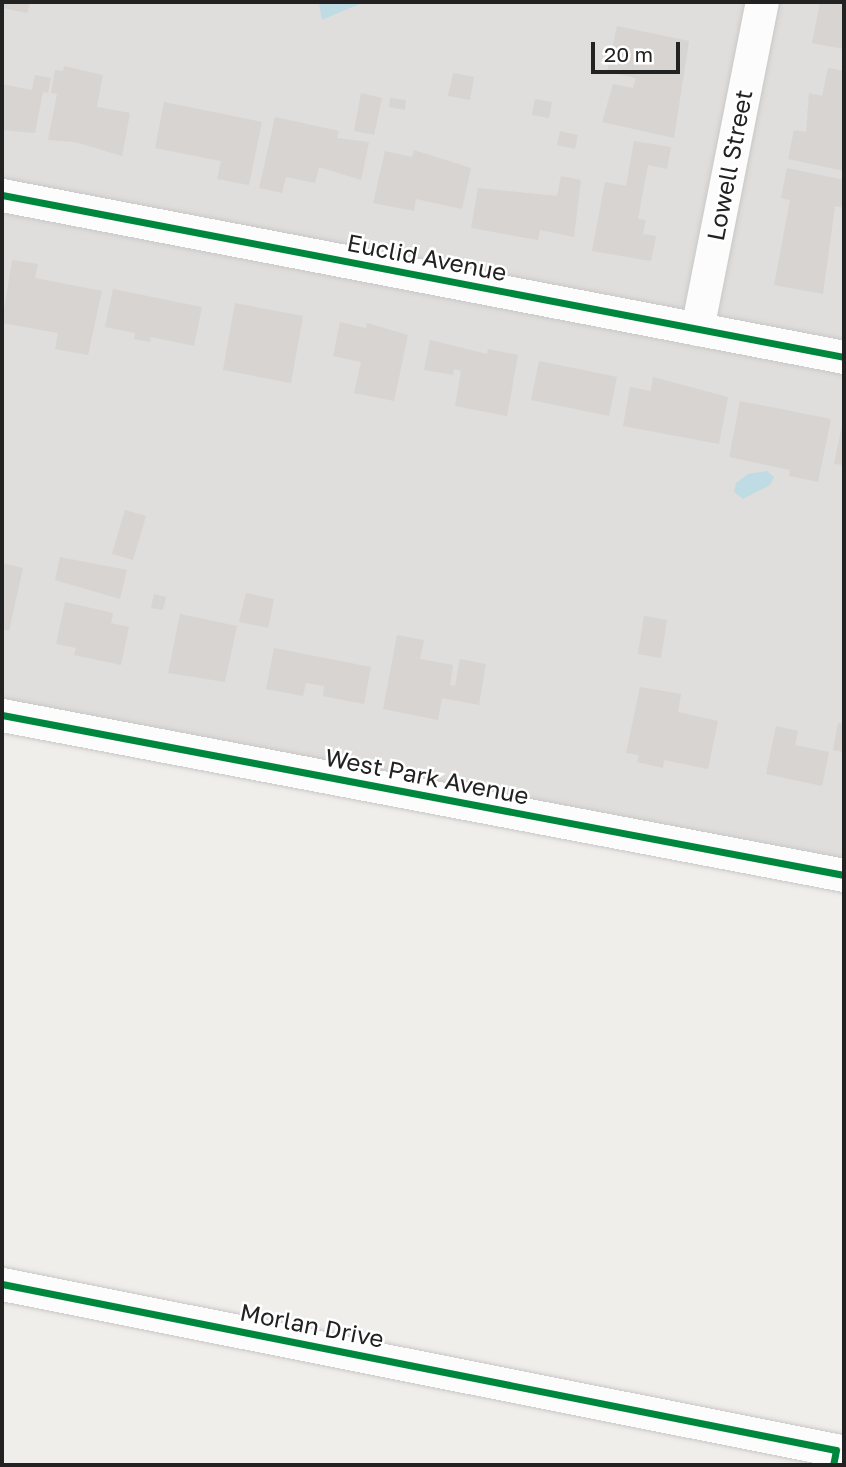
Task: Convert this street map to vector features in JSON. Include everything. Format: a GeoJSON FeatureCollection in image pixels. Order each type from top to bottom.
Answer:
{"type":"FeatureCollection","features":[{"type":"Feature","properties":{"kind":"street","name":"Lowell Street"},"geometry":{"type":"LineString","coordinates":[[697,329],[762,2]]}},
{"type":"Feature","properties":{"kind":"street","name":"Euclid Avenue"},"geometry":{"type":"LineString","coordinates":[[2,195],[844,357]]}},
{"type":"Feature","properties":{"kind":"street","name":"West Park Avenue"},"geometry":{"type":"LineString","coordinates":[[2,715],[844,875]]}},
{"type":"Feature","properties":{"kind":"street","name":"Morlan Drive"},"geometry":{"type":"LineString","coordinates":[[2,1284],[615,1403],[837,1455]]}},
{"type":"Feature","properties":{"kind":"shaded area"},"geometry":{"type":"Polygon","coordinates":[[[2,2],[844,2],[844,875],[2,715],[2,2]]]}},
{"type":"Feature","properties":{"kind":"water"},"geometry":{"type":"Polygon","coordinates":[[[364,2],[322,20],[319,4],[364,2]]]}},
{"type":"Feature","properties":{"kind":"water"},"geometry":{"type":"Polygon","coordinates":[[[767,471],[774,477],[770,485],[743,499],[734,492],[736,483],[748,474],[767,471]]]}},
{"type":"Feature","properties":{"kind":"building"},"geometry":{"type":"Polygon","coordinates":[[[2,2],[30,2],[27,13],[2,8],[2,2]]]}},
{"type":"Feature","properties":{"kind":"building"},"geometry":{"type":"Polygon","coordinates":[[[820,2],[844,2],[844,49],[812,43],[820,2]]]}},
{"type":"Feature","properties":{"kind":"building"},"geometry":{"type":"Polygon","coordinates":[[[617,26],[689,41],[674,138],[602,122],[613,84],[633,88],[636,78],[607,72],[617,26]]]}},
{"type":"Feature","properties":{"kind":"building"},"geometry":{"type":"Polygon","coordinates":[[[64,66],[103,75],[97,107],[130,113],[122,156],[75,142],[48,140],[57,94],[51,93],[55,70],[63,71],[64,66]]]}},
{"type":"Feature","properties":{"kind":"building"},"geometry":{"type":"Polygon","coordinates":[[[828,68],[844,71],[844,171],[788,159],[794,130],[806,132],[809,93],[822,96],[828,68]]]}},
{"type":"Feature","properties":{"kind":"building"},"geometry":{"type":"Polygon","coordinates":[[[453,73],[474,77],[470,100],[448,96],[453,73]]]}},
{"type":"Feature","properties":{"kind":"building"},"geometry":{"type":"Polygon","coordinates":[[[35,75],[51,78],[48,93],[43,92],[35,133],[2,130],[2,84],[32,90],[35,75]]]}},
{"type":"Feature","properties":{"kind":"building"},"geometry":{"type":"Polygon","coordinates":[[[361,93],[382,98],[374,135],[354,131],[361,93]]]}},
{"type":"Feature","properties":{"kind":"building"},"geometry":{"type":"Polygon","coordinates":[[[390,98],[406,100],[405,110],[389,107],[390,98]]]}},
{"type":"Feature","properties":{"kind":"building"},"geometry":{"type":"Polygon","coordinates":[[[535,99],[552,102],[549,118],[532,115],[535,99]]]}},
{"type":"Feature","properties":{"kind":"building"},"geometry":{"type":"Polygon","coordinates":[[[164,102],[262,122],[249,185],[217,179],[221,161],[155,148],[164,102]]]}},
{"type":"Feature","properties":{"kind":"building"},"geometry":{"type":"Polygon","coordinates":[[[275,117],[339,131],[337,138],[369,142],[361,180],[319,167],[315,183],[286,177],[282,193],[259,188],[275,117]]]}},
{"type":"Feature","properties":{"kind":"building"},"geometry":{"type":"Polygon","coordinates":[[[560,131],[578,135],[575,149],[557,145],[560,131]]]}},
{"type":"Feature","properties":{"kind":"building"},"geometry":{"type":"Polygon","coordinates":[[[634,141],[671,147],[667,169],[648,165],[638,219],[646,220],[643,234],[656,236],[651,261],[592,251],[605,182],[626,186],[634,141]]]}},
{"type":"Feature","properties":{"kind":"building"},"geometry":{"type":"Polygon","coordinates":[[[414,150],[471,168],[462,209],[416,199],[414,211],[373,203],[385,151],[412,157],[414,150]]]}},
{"type":"Feature","properties":{"kind":"building"},"geometry":{"type":"Polygon","coordinates":[[[787,168],[844,180],[844,208],[835,206],[823,294],[774,285],[790,200],[781,198],[787,168]]]}},
{"type":"Feature","properties":{"kind":"building"},"geometry":{"type":"Polygon","coordinates":[[[561,176],[581,180],[574,237],[540,230],[538,240],[471,228],[478,188],[557,196],[561,176]]]}},
{"type":"Feature","properties":{"kind":"building"},"geometry":{"type":"Polygon","coordinates":[[[12,260],[38,264],[35,278],[102,291],[88,355],[55,349],[58,333],[2,323],[12,260]]]}},
{"type":"Feature","properties":{"kind":"building"},"geometry":{"type":"Polygon","coordinates":[[[113,289],[202,307],[194,346],[151,337],[150,342],[134,339],[135,333],[105,327],[113,289]]]}},
{"type":"Feature","properties":{"kind":"building"},"geometry":{"type":"Polygon","coordinates":[[[235,303],[303,316],[291,383],[223,370],[235,303]]]}},
{"type":"Feature","properties":{"kind":"building"},"geometry":{"type":"Polygon","coordinates":[[[340,322],[366,328],[367,323],[408,335],[394,401],[354,393],[361,362],[333,356],[340,322]]]}},
{"type":"Feature","properties":{"kind":"building"},"geometry":{"type":"Polygon","coordinates":[[[430,340],[487,354],[488,349],[518,355],[507,416],[455,406],[461,371],[454,369],[453,375],[424,370],[430,340]]]}},
{"type":"Feature","properties":{"kind":"building"},"geometry":{"type":"Polygon","coordinates":[[[539,361],[617,377],[609,416],[531,400],[539,361]]]}},
{"type":"Feature","properties":{"kind":"building"},"geometry":{"type":"Polygon","coordinates":[[[653,377],[728,397],[719,444],[623,426],[630,387],[651,391],[653,377]]]}},
{"type":"Feature","properties":{"kind":"building"},"geometry":{"type":"Polygon","coordinates":[[[740,401],[831,419],[818,482],[789,476],[790,470],[729,457],[740,401]]]}},
{"type":"Feature","properties":{"kind":"building"},"geometry":{"type":"Polygon","coordinates":[[[844,420],[844,465],[834,464],[844,420]]]}},
{"type":"Feature","properties":{"kind":"building"},"geometry":{"type":"Polygon","coordinates":[[[125,510],[146,516],[133,560],[112,554],[125,510]]]}},
{"type":"Feature","properties":{"kind":"building"},"geometry":{"type":"Polygon","coordinates":[[[60,557],[127,570],[120,599],[55,580],[60,557]]]}},
{"type":"Feature","properties":{"kind":"building"},"geometry":{"type":"Polygon","coordinates":[[[2,563],[23,568],[9,631],[2,629],[2,563]]]}},
{"type":"Feature","properties":{"kind":"building"},"geometry":{"type":"Polygon","coordinates":[[[246,593],[274,599],[268,628],[239,622],[246,593]]]}},
{"type":"Feature","properties":{"kind":"building"},"geometry":{"type":"Polygon","coordinates":[[[154,594],[166,597],[163,610],[151,608],[154,594]]]}},
{"type":"Feature","properties":{"kind":"building"},"geometry":{"type":"Polygon","coordinates":[[[65,602],[113,613],[111,623],[129,627],[121,665],[74,655],[76,648],[56,644],[65,602]]]}},
{"type":"Feature","properties":{"kind":"building"},"geometry":{"type":"Polygon","coordinates":[[[180,614],[237,626],[225,682],[168,673],[180,614]]]}},
{"type":"Feature","properties":{"kind":"building"},"geometry":{"type":"Polygon","coordinates":[[[644,616],[667,620],[661,658],[638,654],[644,616]]]}},
{"type":"Feature","properties":{"kind":"building"},"geometry":{"type":"Polygon","coordinates":[[[397,635],[424,640],[420,659],[453,665],[450,685],[455,686],[460,659],[486,664],[479,705],[442,698],[438,720],[383,709],[397,635]]]}},
{"type":"Feature","properties":{"kind":"building"},"geometry":{"type":"Polygon","coordinates":[[[274,648],[371,667],[364,704],[323,696],[324,686],[306,683],[303,696],[266,689],[274,648]]]}},
{"type":"Feature","properties":{"kind":"building"},"geometry":{"type":"Polygon","coordinates":[[[640,687],[681,694],[678,712],[718,721],[708,769],[664,760],[663,768],[637,762],[639,755],[626,753],[640,687]]]}},
{"type":"Feature","properties":{"kind":"building"},"geometry":{"type":"Polygon","coordinates":[[[838,723],[844,724],[844,752],[833,750],[838,723]]]}},
{"type":"Feature","properties":{"kind":"building"},"geometry":{"type":"Polygon","coordinates":[[[776,726],[798,731],[795,745],[829,752],[822,786],[766,774],[776,726]]]}},
{"type":"Feature","properties":{"kind":"cycle path"},"geometry":{"type":"LineString","coordinates":[[2,195],[844,357]]}},
{"type":"Feature","properties":{"kind":"cycle path"},"geometry":{"type":"LineString","coordinates":[[2,715],[844,875]]}},
{"type":"Feature","properties":{"kind":"cycle path"},"geometry":{"type":"LineString","coordinates":[[2,1284],[836,1450],[833,1465]]}}]}
